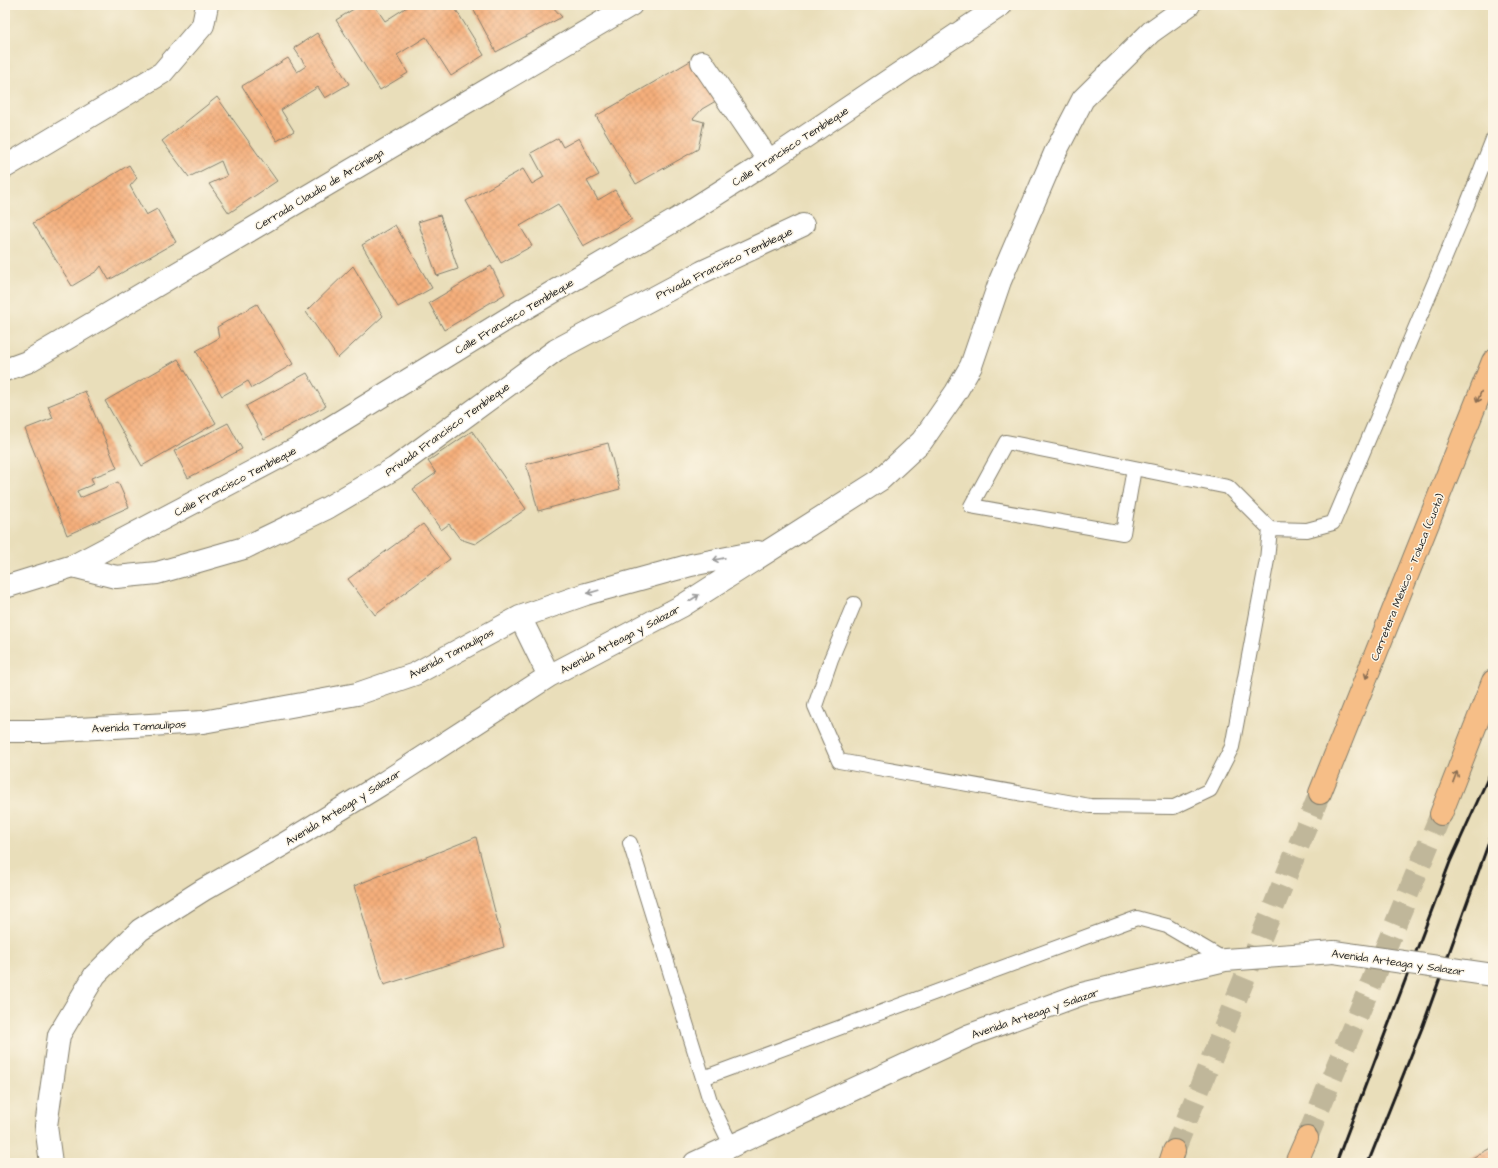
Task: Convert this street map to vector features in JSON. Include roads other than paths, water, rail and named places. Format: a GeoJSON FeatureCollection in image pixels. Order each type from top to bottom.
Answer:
{"type":"FeatureCollection","features":[{"type":"Feature","properties":{"kind":"highway","name":"Carretera México - Toluca (Cuota)"},"geometry":{"type":"LineString","coordinates":[[1320,793],[1493,360]]}},
{"type":"Feature","properties":{"kind":"highway"},"geometry":{"type":"LineString","coordinates":[[1441,814],[1493,680]]}},
{"type":"Feature","properties":{"kind":"highway"},"geometry":{"type":"LineString","coordinates":[[1296,1163],[1307,1138]]}},
{"type":"Feature","properties":{"kind":"street"},"geometry":{"type":"LineString","coordinates":[[5,167],[162,73],[203,25],[207,5]]}},
{"type":"Feature","properties":{"kind":"street","name":"Cerrada Claudio de Arciniega"},"geometry":{"type":"LineString","coordinates":[[5,370],[27,362],[631,5]]}},
{"type":"Feature","properties":{"kind":"street","name":"Calle Francisco Tembleque"},"geometry":{"type":"LineString","coordinates":[[5,587],[73,566],[299,447],[512,316],[679,218],[769,161],[1001,5]]}},
{"type":"Feature","properties":{"kind":"street","name":"Avenida Arteaga y Salazar"},"geometry":{"type":"LineString","coordinates":[[51,1163],[46,1126],[59,1035],[95,975],[140,930],[203,890],[284,844],[385,782],[549,676],[682,606],[880,480],[922,440],[956,392],[971,366],[1009,260],[1055,153],[1083,99],[1151,32],[1189,5]]}},
{"type":"Feature","properties":{"kind":"street"},"geometry":{"type":"LineString","coordinates":[[702,62],[769,161]]}},
{"type":"Feature","properties":{"kind":"street","name":"Privada Francisco Tembleque"},"geometry":{"type":"LineString","coordinates":[[73,566],[116,577],[157,573],[244,548],[327,508],[395,468],[556,350],[702,272],[803,225]]}},
{"type":"Feature","properties":{"kind":"street","name":"Avenida Tamaulipas"},"geometry":{"type":"LineString","coordinates":[[5,731],[43,731],[203,722],[357,694],[415,674],[520,617],[586,594],[691,565],[771,549]]}},
{"type":"Feature","properties":{"kind":"street"},"geometry":{"type":"LineString","coordinates":[[520,617],[549,676]]}},
{"type":"Feature","properties":{"kind":"street","name":"Avenida Arteaga y Salazar"},"geometry":{"type":"LineString","coordinates":[[695,1163],[970,1035],[1082,994],[1225,960],[1334,952],[1493,976]]}},
{"type":"Feature","properties":{"kind":"lane"},"geometry":{"type":"LineString","coordinates":[[1134,468],[1123,533],[971,506],[1006,442],[1228,487],[1270,529],[1307,530],[1332,523],[1463,215],[1493,139]]}},
{"type":"Feature","properties":{"kind":"lane"},"geometry":{"type":"LineString","coordinates":[[854,604],[815,706],[839,761],[1090,806],[1174,807],[1210,790],[1232,747],[1267,560],[1270,529]]}},
{"type":"Feature","properties":{"kind":"lane"},"geometry":{"type":"LineString","coordinates":[[630,843],[702,1078],[711,1104],[732,1147]]}},
{"type":"Feature","properties":{"kind":"lane"},"geometry":{"type":"LineString","coordinates":[[702,1078],[1137,918],[1167,926],[1225,960]]}},
{"type":"Feature","properties":{"kind":"tunnel"},"geometry":{"type":"LineString","coordinates":[[1174,1151],[1320,793]]}},
{"type":"Feature","properties":{"kind":"tunnel"},"geometry":{"type":"LineString","coordinates":[[1307,1138],[1441,814]]}},
{"type":"Feature","properties":{"kind":"railway"},"geometry":{"type":"LineString","coordinates":[[1336,1163],[1450,862],[1493,767]]}},
{"type":"Feature","properties":{"kind":"railway"},"geometry":{"type":"LineString","coordinates":[[1368,1163],[1422,1028],[1493,831]]}}]}
